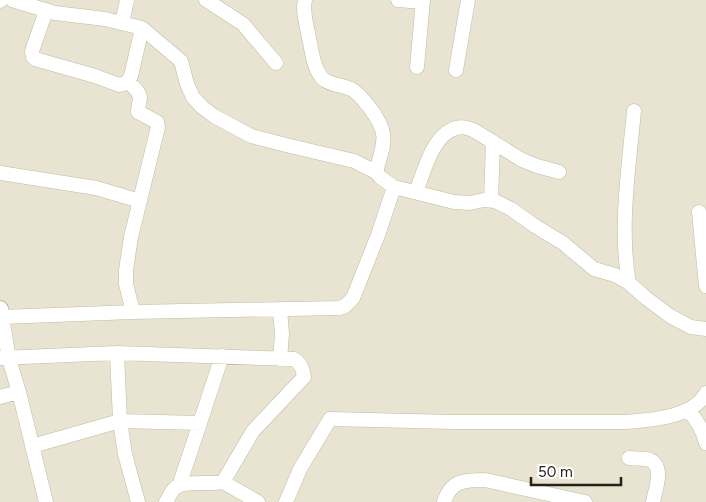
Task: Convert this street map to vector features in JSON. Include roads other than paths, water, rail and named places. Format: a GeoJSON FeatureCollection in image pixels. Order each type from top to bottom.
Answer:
{"type":"FeatureCollection","features":[{"type":"Feature","properties":{"kind":"street"},"geometry":{"type":"LineString","coordinates":[[12,0],[55,13],[105,19],[142,28],[180,61],[193,97],[202,107],[214,116],[251,136],[354,161],[376,172],[394,187],[454,202],[495,201],[511,209],[563,243],[594,269],[615,275],[629,283],[670,316],[691,327],[706,329]]}},
{"type":"Feature","properties":{"kind":"street"},"geometry":{"type":"LineString","coordinates":[[122,23],[127,0]]}},
{"type":"Feature","properties":{"kind":"street"},"geometry":{"type":"LineString","coordinates":[[206,0],[243,24],[276,63]]}},
{"type":"Feature","properties":{"kind":"street"},"geometry":{"type":"LineString","coordinates":[[305,0],[306,23],[320,76],[326,81],[351,89],[362,98],[381,126],[384,141],[376,172]]}},
{"type":"Feature","properties":{"kind":"street"},"geometry":{"type":"LineString","coordinates":[[398,0],[423,1],[417,67]]}},
{"type":"Feature","properties":{"kind":"street"},"geometry":{"type":"LineString","coordinates":[[456,70],[468,0]]}},
{"type":"Feature","properties":{"kind":"street"},"geometry":{"type":"LineString","coordinates":[[46,11],[32,51],[32,57],[35,60],[95,76],[119,85],[128,82],[131,76],[142,28]]}},
{"type":"Feature","properties":{"kind":"street"},"geometry":{"type":"LineString","coordinates":[[128,82],[140,95],[138,112],[157,122],[158,127],[131,237],[126,270],[126,284],[133,312]]}},
{"type":"Feature","properties":{"kind":"street"},"geometry":{"type":"LineString","coordinates":[[629,283],[624,246],[627,185],[634,111]]}},
{"type":"Feature","properties":{"kind":"street"},"geometry":{"type":"LineString","coordinates":[[416,192],[430,154],[438,141],[457,127],[467,127],[522,160],[559,172]]}},
{"type":"Feature","properties":{"kind":"street"},"geometry":{"type":"LineString","coordinates":[[491,201],[493,142]]}},
{"type":"Feature","properties":{"kind":"street"},"geometry":{"type":"LineString","coordinates":[[0,173],[96,188],[140,201]]}},
{"type":"Feature","properties":{"kind":"street"},"geometry":{"type":"LineString","coordinates":[[46,502],[19,392],[5,358],[1,315],[280,309],[332,310],[339,308],[345,306],[353,298],[378,235],[394,187]]}},
{"type":"Feature","properties":{"kind":"street"},"geometry":{"type":"LineString","coordinates":[[699,212],[706,286]]}},
{"type":"Feature","properties":{"kind":"street"},"geometry":{"type":"LineString","coordinates":[[280,309],[282,334],[280,359]]}},
{"type":"Feature","properties":{"kind":"street"},"geometry":{"type":"LineString","coordinates":[[5,358],[117,353],[294,359],[303,370],[304,377],[253,431],[223,482]]}},
{"type":"Feature","properties":{"kind":"street"},"geometry":{"type":"LineString","coordinates":[[117,353],[120,421],[125,454],[138,502]]}},
{"type":"Feature","properties":{"kind":"street"},"geometry":{"type":"LineString","coordinates":[[179,486],[222,356]]}},
{"type":"Feature","properties":{"kind":"street"},"geometry":{"type":"LineString","coordinates":[[0,396],[19,392]]}},
{"type":"Feature","properties":{"kind":"street"},"geometry":{"type":"LineString","coordinates":[[286,502],[300,468],[330,420],[625,422],[672,416],[688,410],[703,400],[706,393]]}},
{"type":"Feature","properties":{"kind":"street"},"geometry":{"type":"LineString","coordinates":[[688,410],[696,418],[704,432],[706,443]]}},
{"type":"Feature","properties":{"kind":"street"},"geometry":{"type":"LineString","coordinates":[[32,446],[120,421],[200,423]]}},
{"type":"Feature","properties":{"kind":"street"},"geometry":{"type":"LineString","coordinates":[[629,458],[648,459],[654,463],[658,477],[652,502]]}},
{"type":"Feature","properties":{"kind":"street"},"geometry":{"type":"LineString","coordinates":[[444,502],[447,493],[455,485],[468,480],[485,480],[555,499],[585,502]]}},
{"type":"Feature","properties":{"kind":"street"},"geometry":{"type":"LineString","coordinates":[[166,502],[174,489],[179,486],[223,482],[258,502]]}}]}
